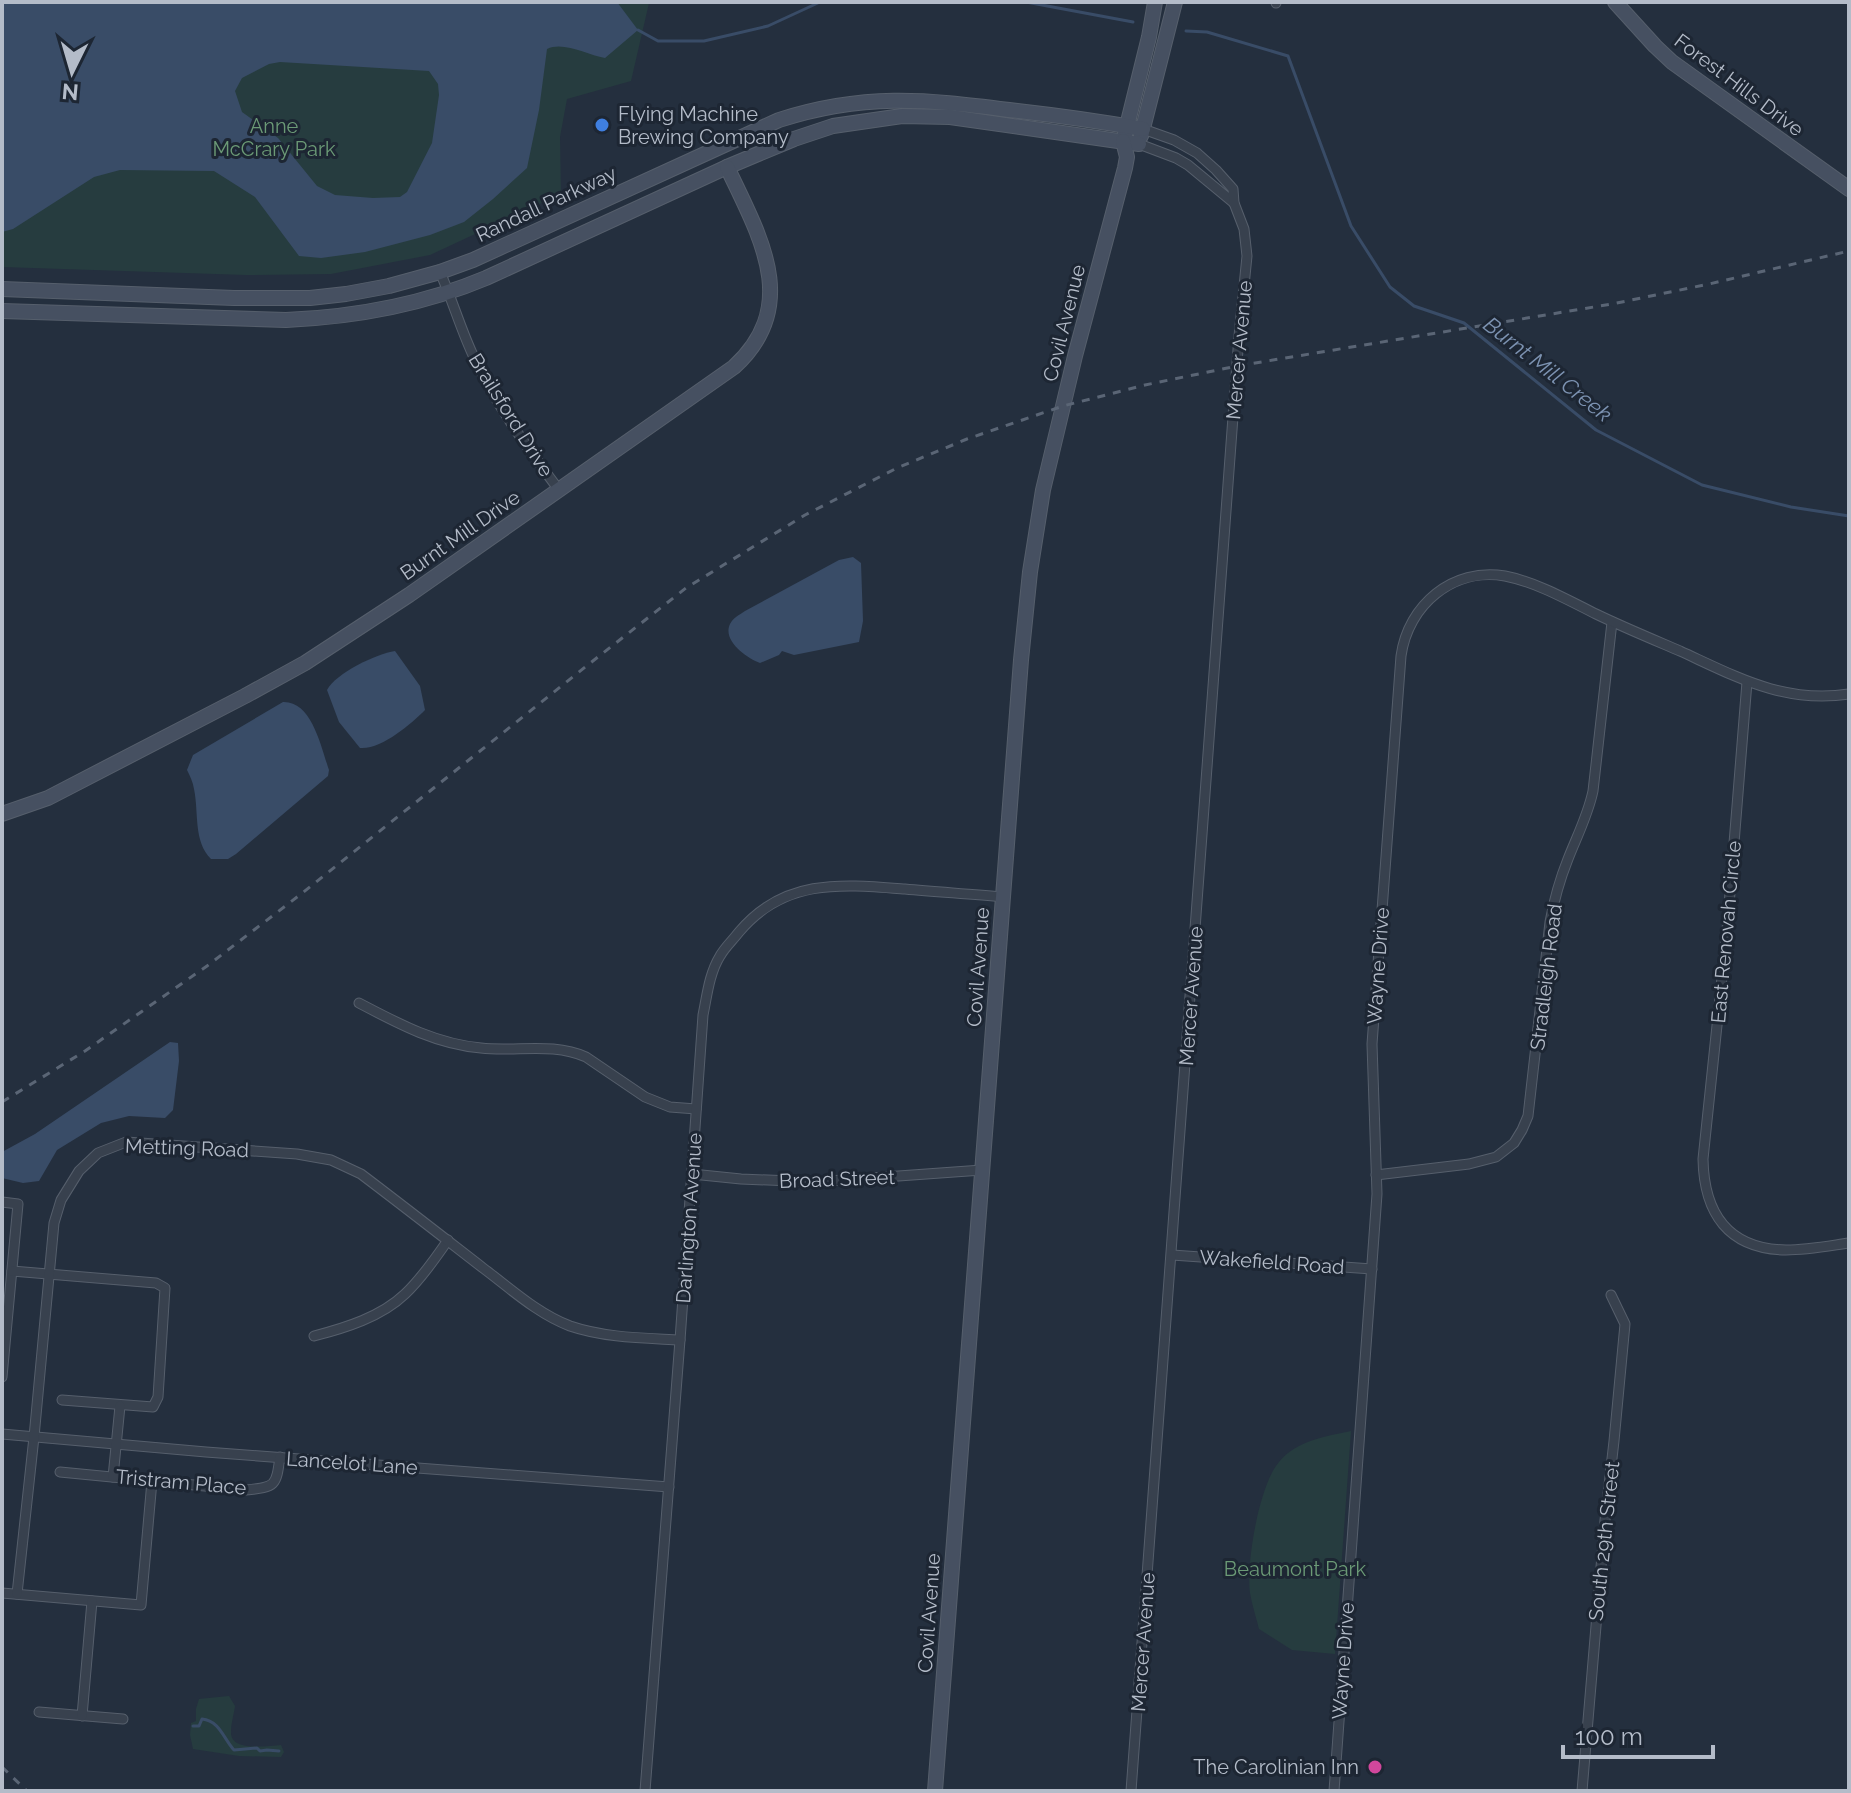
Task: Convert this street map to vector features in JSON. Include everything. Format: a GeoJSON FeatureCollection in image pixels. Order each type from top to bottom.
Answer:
{"type":"FeatureCollection","features":[{"type":"Feature","properties":{"kind":"main road"},"geometry":{"type":"LineString","coordinates":[[1125,133],[1155,2]]}},
{"type":"Feature","properties":{"kind":"main road"},"geometry":{"type":"LineString","coordinates":[[1141,137],[1175,2]]}},
{"type":"Feature","properties":{"kind":"main road","name":"Forest Hills Drive"},"geometry":{"type":"LineString","coordinates":[[1615,2],[1672,62],[1849,189]]}},
{"type":"Feature","properties":{"kind":"main road","name":"Randall Parkway"},"geometry":{"type":"LineString","coordinates":[[2,289],[295,299],[364,292],[440,272],[511,243],[772,123],[815,109],[857,102],[894,99],[936,101],[1141,137]]}},
{"type":"Feature","properties":{"kind":"main road","name":"Randall Parkway"},"geometry":{"type":"LineString","coordinates":[[2,311],[298,320],[378,311],[449,293],[814,131],[902,116],[950,117],[1125,133]]}},
{"type":"Feature","properties":{"kind":"main road","name":"Covil Avenue"},"geometry":{"type":"LineString","coordinates":[[935,1791],[1022,645],[1033,543],[1049,462],[1127,157],[1125,133]]}},
{"type":"Feature","properties":{"kind":"main road","name":"Covil Avenue"},"geometry":{"type":"LineString","coordinates":[[1127,157],[1141,137]]}},
{"type":"Feature","properties":{"kind":"main road","name":"Burnt Mill Drive"},"geometry":{"type":"LineString","coordinates":[[2,814],[48,798],[305,663],[409,595],[734,367],[760,337],[770,285],[759,234],[727,167]]}},
{"type":"Feature","properties":{"kind":"street","name":"Mercer Avenue"},"geometry":{"type":"LineString","coordinates":[[1131,1791],[1247,256],[1244,229],[1234,203],[1233,189],[1207,161],[1174,140],[1141,137]]}},
{"type":"Feature","properties":{"kind":"street"},"geometry":{"type":"LineString","coordinates":[[1141,137],[1188,165],[1234,203]]}},
{"type":"Feature","properties":{"kind":"street"},"geometry":{"type":"LineString","coordinates":[[719,147],[727,167]]}},
{"type":"Feature","properties":{"kind":"street","name":"Brailsford Drive"},"geometry":{"type":"LineString","coordinates":[[440,272],[471,352],[489,388],[559,490]]}},
{"type":"Feature","properties":{"kind":"street","name":"Wayne Drive"},"geometry":{"type":"LineString","coordinates":[[1334,1791],[1372,1269],[1376,1175],[1372,1044],[1404,638],[1416,615],[1432,597],[1450,584],[1484,575],[1507,577],[1524,581],[1747,682],[1801,696],[1849,694]]}},
{"type":"Feature","properties":{"kind":"street","name":"Stradleigh Road"},"geometry":{"type":"LineString","coordinates":[[1376,1175],[1490,1159],[1514,1143],[1526,1123],[1553,904],[1593,791],[1612,622]]}},
{"type":"Feature","properties":{"kind":"street","name":"East Renovah Circle"},"geometry":{"type":"LineString","coordinates":[[1747,682],[1727,930],[1703,1159],[1704,1181],[1710,1206],[1720,1222],[1748,1242],[1785,1250],[1849,1243]]}},
{"type":"Feature","properties":{"kind":"street","name":"Darlington Avenue"},"geometry":{"type":"LineString","coordinates":[[645,1791],[703,1015],[710,979],[720,955],[744,926],[768,904],[794,893],[821,886],[853,885],[1003,897]]}},
{"type":"Feature","properties":{"kind":"street"},"geometry":{"type":"LineString","coordinates":[[359,1003],[415,1032],[448,1043],[483,1049],[545,1048],[576,1053],[645,1097],[670,1107],[696,1109]]}},
{"type":"Feature","properties":{"kind":"street","name":"Metting Road"},"geometry":{"type":"LineString","coordinates":[[17,1594],[54,1223],[61,1200],[79,1171],[98,1153],[126,1142],[297,1154],[331,1160],[361,1174],[529,1303],[555,1319],[590,1331],[680,1340]]}},
{"type":"Feature","properties":{"kind":"street","name":"Broad Street"},"geometry":{"type":"LineString","coordinates":[[692,1174],[815,1182],[982,1170]]}},
{"type":"Feature","properties":{"kind":"street"},"geometry":{"type":"LineString","coordinates":[[2,1202],[18,1204],[2,1377]]}},
{"type":"Feature","properties":{"kind":"street"},"geometry":{"type":"LineString","coordinates":[[314,1336],[354,1324],[395,1302],[413,1285],[448,1240]]}},
{"type":"Feature","properties":{"kind":"street","name":"Wakefield Road"},"geometry":{"type":"LineString","coordinates":[[1172,1255],[1372,1269]]}},
{"type":"Feature","properties":{"kind":"street"},"geometry":{"type":"LineString","coordinates":[[12,1271],[156,1283],[165,1288],[158,1397],[153,1407],[62,1400]]}},
{"type":"Feature","properties":{"kind":"street","name":"South 29th Street"},"geometry":{"type":"LineString","coordinates":[[1582,1791],[1625,1324],[1611,1295]]}},
{"type":"Feature","properties":{"kind":"street"},"geometry":{"type":"LineString","coordinates":[[113,1477],[120,1406]]}},
{"type":"Feature","properties":{"kind":"street","name":"Lancelot Lane"},"geometry":{"type":"LineString","coordinates":[[2,1434],[669,1487]]}},
{"type":"Feature","properties":{"kind":"street","name":"Tristram Place"},"geometry":{"type":"LineString","coordinates":[[60,1472],[246,1490],[271,1486],[277,1480],[280,1457]]}},
{"type":"Feature","properties":{"kind":"street"},"geometry":{"type":"LineString","coordinates":[[2,1593],[141,1605],[152,1481]]}},
{"type":"Feature","properties":{"kind":"street"},"geometry":{"type":"LineString","coordinates":[[82,1716],[92,1601]]}},
{"type":"Feature","properties":{"kind":"street"},"geometry":{"type":"LineString","coordinates":[[39,1712],[123,1719]]}},
{"type":"Feature","properties":{"kind":"green space","name":"Anne McCrary Park"},"geometry":{"type":"Polygon","coordinates":[[[2,2],[649,3],[631,81],[567,99],[560,137],[561,194],[430,255],[331,274],[246,275],[2,267],[2,2]]]}},
{"type":"Feature","properties":{"kind":"green space","name":"Beaumont Park"},"geometry":{"type":"Polygon","coordinates":[[[1351,1431],[1335,1654],[1292,1650],[1259,1629],[1250,1593],[1250,1563],[1260,1506],[1272,1473],[1286,1455],[1312,1440],[1351,1431]]]}},
{"type":"Feature","properties":{"kind":"green space"},"geometry":{"type":"Polygon","coordinates":[[[229,1696],[235,1706],[231,1729],[236,1743],[259,1747],[281,1745],[284,1752],[281,1757],[239,1756],[193,1749],[191,1723],[196,1721],[199,1699],[229,1696]]]}},
{"type":"Feature","properties":{"kind":"water","name":"Anne McCrary Park"},"geometry":{"type":"Polygon","coordinates":[[[2,2],[617,2],[638,30],[605,58],[568,48],[547,49],[527,168],[464,222],[430,235],[365,252],[321,258],[299,256],[255,197],[214,171],[120,170],[94,177],[13,229],[2,232],[2,2]],[[280,62],[269,64],[242,78],[235,91],[242,112],[278,138],[317,186],[335,195],[400,197],[407,192],[432,143],[439,95],[438,84],[429,71],[280,62]]]}},
{"type":"Feature","properties":{"kind":"water"},"geometry":{"type":"Polygon","coordinates":[[[853,557],[861,563],[863,621],[859,642],[794,655],[782,651],[760,663],[743,653],[729,637],[731,622],[738,615],[839,560],[853,557]]]}},
{"type":"Feature","properties":{"kind":"water"},"geometry":{"type":"Polygon","coordinates":[[[395,651],[420,686],[425,710],[386,741],[360,748],[339,722],[327,690],[357,665],[395,651]]]}},
{"type":"Feature","properties":{"kind":"water"},"geometry":{"type":"Polygon","coordinates":[[[283,702],[293,704],[308,717],[323,750],[328,776],[236,854],[228,859],[211,859],[201,844],[194,786],[187,770],[193,755],[283,702]]]}},
{"type":"Feature","properties":{"kind":"water"},"geometry":{"type":"Polygon","coordinates":[[[170,1042],[178,1043],[179,1061],[173,1110],[165,1118],[129,1116],[101,1123],[57,1150],[39,1181],[23,1183],[2,1178],[2,1152],[35,1134],[170,1042]]]}},
{"type":"Feature","properties":{"kind":"waterway","name":"Burnt Mill Creek"},"geometry":{"type":"LineString","coordinates":[[638,30],[658,41],[704,41],[768,26],[820,2]]}},
{"type":"Feature","properties":{"kind":"waterway","name":"Burnt Mill Creek"},"geometry":{"type":"LineString","coordinates":[[1026,2],[1133,22]]}},
{"type":"Feature","properties":{"kind":"waterway","name":"Burnt Mill Creek"},"geometry":{"type":"LineString","coordinates":[[1186,31],[1207,32],[1288,56],[1351,226],[1390,287],[1414,306],[1464,323],[1596,430],[1702,485],[1791,507],[1849,516]]}},
{"type":"Feature","properties":{"kind":"waterway"},"geometry":{"type":"LineString","coordinates":[[193,1726],[199,1726],[202,1719],[208,1720],[221,1731],[234,1750],[257,1748],[260,1751],[279,1751]]}},
{"type":"Feature","properties":{"kind":"railway"},"geometry":{"type":"LineString","coordinates":[[2,1102],[85,1051],[207,966],[686,588],[805,515],[897,468],[967,439],[1063,406],[1145,385],[1237,366],[1612,304],[1849,251]]}},
{"type":"Feature","properties":{"kind":"railway"},"geometry":{"type":"LineString","coordinates":[[2,1767],[27,1791]]}},
{"type":"Feature","properties":{"kind":"place","name":"Flying Machine Brewing Company"},"geometry":{"type":"Point","coordinates":[602,125]}},
{"type":"Feature","properties":{"kind":"place","name":"The Carolinian Inn"},"geometry":{"type":"Point","coordinates":[1375,1767]}}]}
